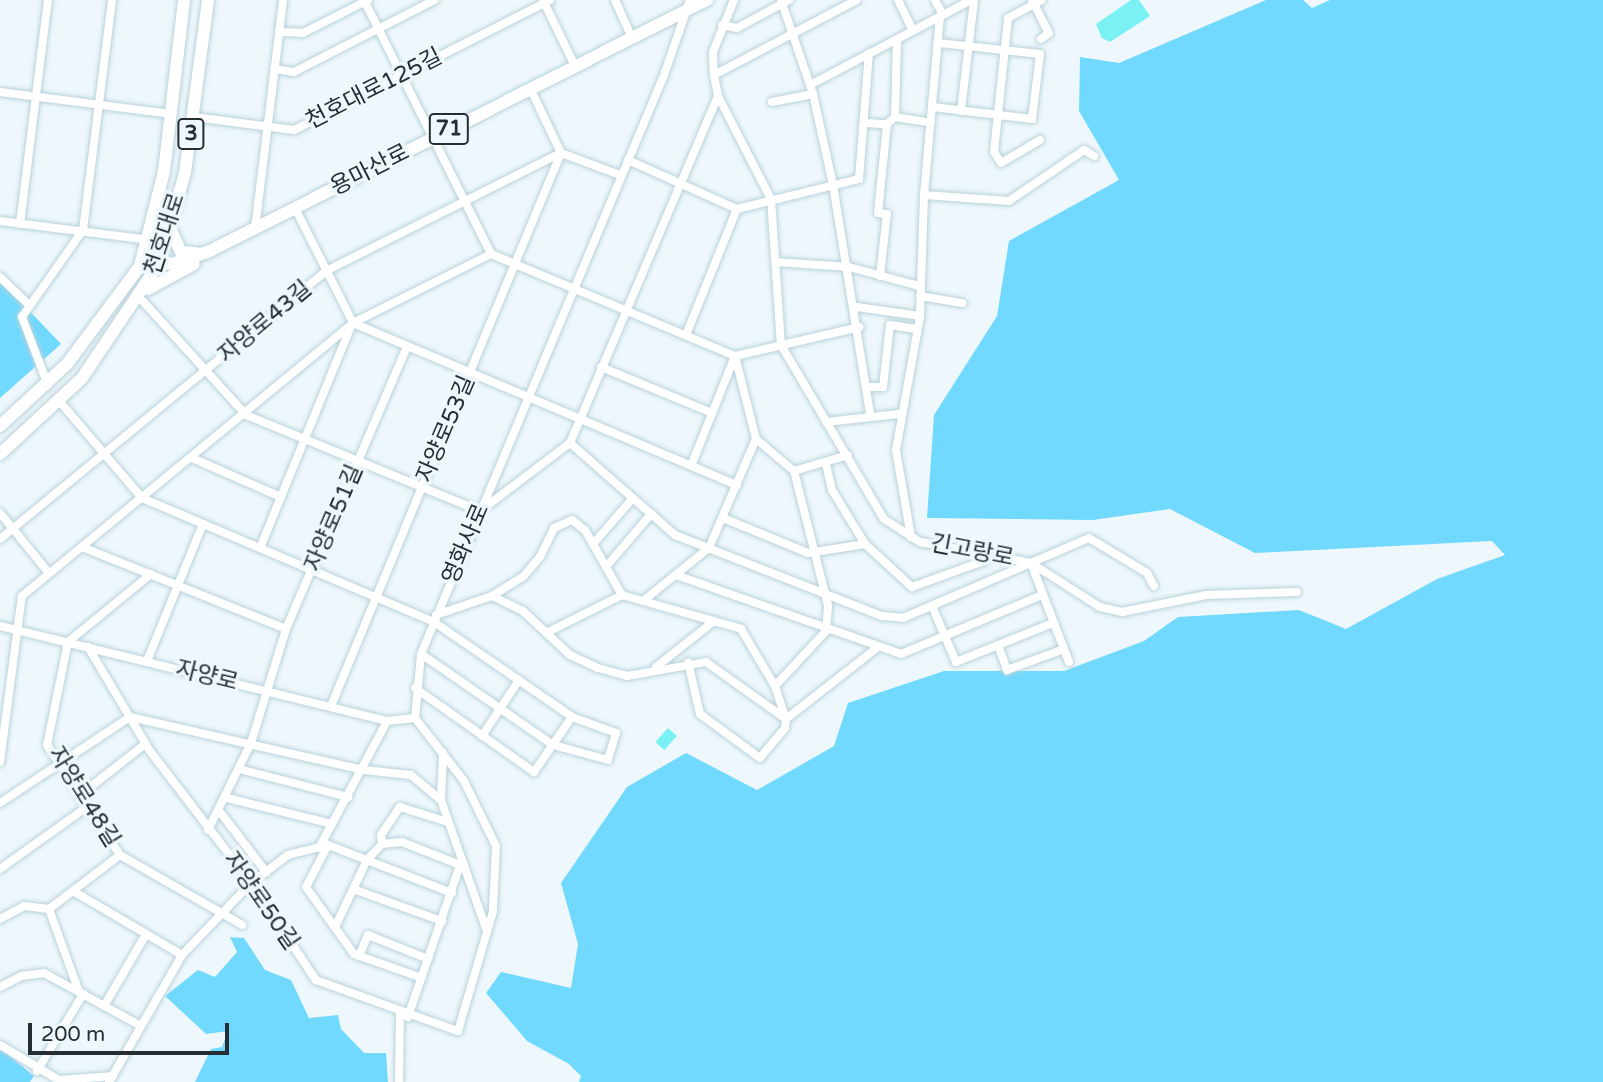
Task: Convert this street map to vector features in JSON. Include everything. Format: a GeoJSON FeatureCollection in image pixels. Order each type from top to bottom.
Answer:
{"type":"FeatureCollection","features":[{"type":"Feature","properties":{"kind":"main road","name":"천호대로"},"geometry":{"type":"LineString","coordinates":[[0,426],[48,385],[105,317],[142,261],[149,240],[171,114],[184,0]]}},
{"type":"Feature","properties":{"kind":"main road","name":"천호대로"},"geometry":{"type":"LineString","coordinates":[[0,454],[60,402],[141,296],[158,265],[172,227],[194,117],[208,0]]}},
{"type":"Feature","properties":{"kind":"main road","name":"용마산로"},"geometry":{"type":"LineString","coordinates":[[142,261],[158,265],[210,251],[632,38],[690,4],[707,0]]}},
{"type":"Feature","properties":{"kind":"main road"},"geometry":{"type":"LineString","coordinates":[[172,227],[181,252],[210,251]]}},
{"type":"Feature","properties":{"kind":"main road"},"geometry":{"type":"LineString","coordinates":[[141,296],[210,251]]}},
{"type":"Feature","properties":{"kind":"street"},"geometry":{"type":"LineString","coordinates":[[20,224],[48,0]]}},
{"type":"Feature","properties":{"kind":"street"},"geometry":{"type":"LineString","coordinates":[[48,385],[23,322],[28,304],[83,230],[112,0]]}},
{"type":"Feature","properties":{"kind":"street"},"geometry":{"type":"LineString","coordinates":[[255,229],[265,128],[283,0]]}},
{"type":"Feature","properties":{"kind":"street"},"geometry":{"type":"LineString","coordinates":[[274,69],[294,72],[435,0]]}},
{"type":"Feature","properties":{"kind":"street"},"geometry":{"type":"LineString","coordinates":[[615,0],[632,38]]}},
{"type":"Feature","properties":{"kind":"street","name":"긴고랑로"},"geometry":{"type":"LineString","coordinates":[[734,0],[713,52],[714,75],[718,96],[771,199],[781,345],[848,455],[871,503],[911,537],[988,551],[1031,563],[1100,607],[1122,612],[1206,595],[1297,592]]}},
{"type":"Feature","properties":{"kind":"street"},"geometry":{"type":"LineString","coordinates":[[714,75],[857,0]]}},
{"type":"Feature","properties":{"kind":"street"},"geometry":{"type":"LineString","coordinates":[[898,0],[913,31]]}},
{"type":"Feature","properties":{"kind":"street"},"geometry":{"type":"LineString","coordinates":[[911,537],[896,450],[899,414],[920,316],[924,195],[941,16],[935,0]]}},
{"type":"Feature","properties":{"kind":"street"},"geometry":{"type":"LineString","coordinates":[[810,85],[972,0]]}},
{"type":"Feature","properties":{"kind":"street"},"geometry":{"type":"LineString","coordinates":[[961,111],[972,0]]}},
{"type":"Feature","properties":{"kind":"street"},"geometry":{"type":"LineString","coordinates":[[279,32],[303,33],[366,1],[491,254],[735,356],[860,327]]}},
{"type":"Feature","properties":{"kind":"street"},"geometry":{"type":"LineString","coordinates":[[546,1],[575,66]]}},
{"type":"Feature","properties":{"kind":"street","name":"천호대로125길"},"geometry":{"type":"LineString","coordinates":[[194,117],[294,130],[546,1]]}},
{"type":"Feature","properties":{"kind":"street"},"geometry":{"type":"LineString","coordinates":[[722,25],[737,28],[784,1],[813,94],[833,185],[857,307],[870,414]]}},
{"type":"Feature","properties":{"kind":"street"},"geometry":{"type":"LineString","coordinates":[[1040,140],[1001,163],[994,152],[1008,18],[1036,1],[1049,33],[1041,39]]}},
{"type":"Feature","properties":{"kind":"street","name":"영화사로"},"geometry":{"type":"LineString","coordinates":[[415,718],[415,688],[421,654],[628,160],[690,4]]}},
{"type":"Feature","properties":{"kind":"street"},"geometry":{"type":"LineString","coordinates":[[880,276],[887,214],[878,213],[887,124],[895,117],[897,39]]}},
{"type":"Feature","properties":{"kind":"street"},"geometry":{"type":"LineString","coordinates":[[933,107],[998,112],[1032,119],[1040,54],[939,43]]}},
{"type":"Feature","properties":{"kind":"street"},"geometry":{"type":"LineString","coordinates":[[628,160],[737,209],[859,179],[869,53]]}},
{"type":"Feature","properties":{"kind":"street"},"geometry":{"type":"LineString","coordinates":[[530,89],[561,153],[620,175]]}},
{"type":"Feature","properties":{"kind":"street"},"geometry":{"type":"LineString","coordinates":[[0,92],[171,114]]}},
{"type":"Feature","properties":{"kind":"street"},"geometry":{"type":"LineString","coordinates":[[772,102],[813,94]]}},
{"type":"Feature","properties":{"kind":"street"},"geometry":{"type":"LineString","coordinates":[[141,296],[246,415],[480,511],[570,443],[678,183],[718,96]]}},
{"type":"Feature","properties":{"kind":"street"},"geometry":{"type":"LineString","coordinates":[[895,117],[931,123]]}},
{"type":"Feature","properties":{"kind":"street"},"geometry":{"type":"LineString","coordinates":[[864,123],[887,124]]}},
{"type":"Feature","properties":{"kind":"street"},"geometry":{"type":"LineString","coordinates":[[924,195],[1009,201],[1084,150],[1094,156]]}},
{"type":"Feature","properties":{"kind":"street","name":"자양로43길"},"geometry":{"type":"LineString","coordinates":[[0,539],[326,271],[561,153]]}},
{"type":"Feature","properties":{"kind":"street","name":"자양로53길"},"geometry":{"type":"LineString","coordinates":[[331,706],[561,153]]}},
{"type":"Feature","properties":{"kind":"street"},"geometry":{"type":"LineString","coordinates":[[295,208],[353,323],[526,399],[737,485]]}},
{"type":"Feature","properties":{"kind":"street"},"geometry":{"type":"LineString","coordinates":[[686,335],[737,209]]}},
{"type":"Feature","properties":{"kind":"street"},"geometry":{"type":"LineString","coordinates":[[0,221],[149,240]]}},
{"type":"Feature","properties":{"kind":"street"},"geometry":{"type":"LineString","coordinates":[[0,762],[22,596],[246,415],[353,323],[491,254]]}},
{"type":"Feature","properties":{"kind":"street"},"geometry":{"type":"LineString","coordinates":[[776,262],[849,267],[919,286]]}},
{"type":"Feature","properties":{"kind":"street"},"geometry":{"type":"LineString","coordinates":[[0,277],[28,304]]}},
{"type":"Feature","properties":{"kind":"street"},"geometry":{"type":"LineString","coordinates":[[920,296],[962,303]]}},
{"type":"Feature","properties":{"kind":"street"},"geometry":{"type":"LineString","coordinates":[[857,307],[920,316]]}},
{"type":"Feature","properties":{"kind":"street"},"geometry":{"type":"LineString","coordinates":[[260,548],[353,323]]}},
{"type":"Feature","properties":{"kind":"street"},"geometry":{"type":"LineString","coordinates":[[868,387],[883,387],[890,325],[916,329]]}},
{"type":"Feature","properties":{"kind":"street","name":"자양로51길"},"geometry":{"type":"LineString","coordinates":[[208,830],[227,798],[251,743],[264,690],[286,629],[407,347]]}},
{"type":"Feature","properties":{"kind":"street"},"geometry":{"type":"LineString","coordinates":[[691,466],[735,356]]}},
{"type":"Feature","properties":{"kind":"street"},"geometry":{"type":"LineString","coordinates":[[735,356],[756,439],[794,471],[826,598],[826,631],[775,686]]}},
{"type":"Feature","properties":{"kind":"street"},"geometry":{"type":"LineString","coordinates":[[601,366],[712,413]]}},
{"type":"Feature","properties":{"kind":"street"},"geometry":{"type":"LineString","coordinates":[[60,402],[142,498],[376,597],[435,619],[572,717],[616,733],[604,762],[553,745],[421,654]]}},
{"type":"Feature","properties":{"kind":"street"},"geometry":{"type":"LineString","coordinates":[[826,422],[870,414],[899,414]]}},
{"type":"Feature","properties":{"kind":"street"},"geometry":{"type":"LineString","coordinates":[[643,601],[709,548],[756,439]]}},
{"type":"Feature","properties":{"kind":"street"},"geometry":{"type":"LineString","coordinates":[[570,443],[675,535],[826,598],[903,618],[1088,538],[1147,573],[1154,586]]}},
{"type":"Feature","properties":{"kind":"street"},"geometry":{"type":"LineString","coordinates":[[794,471],[826,464],[848,455]]}},
{"type":"Feature","properties":{"kind":"street"},"geometry":{"type":"LineString","coordinates":[[192,458],[281,497]]}},
{"type":"Feature","properties":{"kind":"street"},"geometry":{"type":"LineString","coordinates":[[826,464],[832,490],[865,544],[912,587],[984,561],[988,551]]}},
{"type":"Feature","properties":{"kind":"street"},"geometry":{"type":"LineString","coordinates":[[593,544],[633,498]]}},
{"type":"Feature","properties":{"kind":"street"},"geometry":{"type":"LineString","coordinates":[[0,513],[49,573]]}},
{"type":"Feature","properties":{"kind":"street"},"geometry":{"type":"LineString","coordinates":[[606,567],[651,514]]}},
{"type":"Feature","properties":{"kind":"street"},"geometry":{"type":"LineString","coordinates":[[723,518],[816,552],[865,544]]}},
{"type":"Feature","properties":{"kind":"street"},"geometry":{"type":"LineString","coordinates":[[435,619],[492,596],[523,577],[540,557],[554,528],[572,520],[593,544],[622,595]]}},
{"type":"Feature","properties":{"kind":"street"},"geometry":{"type":"LineString","coordinates":[[147,661],[203,524]]}},
{"type":"Feature","properties":{"kind":"street"},"geometry":{"type":"LineString","coordinates":[[82,547],[286,629]]}},
{"type":"Feature","properties":{"kind":"street"},"geometry":{"type":"LineString","coordinates":[[1031,563],[1069,662]]}},
{"type":"Feature","properties":{"kind":"street"},"geometry":{"type":"LineString","coordinates":[[68,642],[151,574]]}},
{"type":"Feature","properties":{"kind":"street"},"geometry":{"type":"LineString","coordinates":[[676,575],[826,631],[901,654],[1042,595]]}},
{"type":"Feature","properties":{"kind":"street"},"geometry":{"type":"LineString","coordinates":[[548,632],[622,595],[741,629],[775,686],[786,719],[786,728],[760,758],[700,714],[688,662]]}},
{"type":"Feature","properties":{"kind":"street"},"geometry":{"type":"LineString","coordinates":[[492,596],[548,632],[570,655],[598,668],[627,676],[654,668],[706,662],[786,719]]}},
{"type":"Feature","properties":{"kind":"street"},"geometry":{"type":"LineString","coordinates":[[932,606],[956,662],[1053,623]]}},
{"type":"Feature","properties":{"kind":"street"},"geometry":{"type":"LineString","coordinates":[[654,668],[714,621]]}},
{"type":"Feature","properties":{"kind":"street","name":"자양로"},"geometry":{"type":"LineString","coordinates":[[0,626],[387,721],[415,718]]}},
{"type":"Feature","properties":{"kind":"street","name":"자양로48길"},"geometry":{"type":"LineString","coordinates":[[68,642],[47,745],[57,763],[120,855],[242,925]]}},
{"type":"Feature","properties":{"kind":"street"},"geometry":{"type":"LineString","coordinates":[[998,645],[1007,670],[1064,649]]}},
{"type":"Feature","properties":{"kind":"street","name":"자양로50길"},"geometry":{"type":"LineString","coordinates":[[88,647],[145,744],[251,883],[316,980],[404,1015]]}},
{"type":"Feature","properties":{"kind":"street"},"geometry":{"type":"LineString","coordinates":[[786,719],[878,647]]}},
{"type":"Feature","properties":{"kind":"street"},"geometry":{"type":"LineString","coordinates":[[482,736],[519,680]]}},
{"type":"Feature","properties":{"kind":"street"},"geometry":{"type":"LineString","coordinates":[[415,688],[534,772],[572,717]]}},
{"type":"Feature","properties":{"kind":"street"},"geometry":{"type":"LineString","coordinates":[[0,803],[130,717],[364,770],[411,775],[441,800]]}},
{"type":"Feature","properties":{"kind":"street"},"geometry":{"type":"LineString","coordinates":[[404,1015],[458,1031],[487,931],[498,877],[496,846],[480,806],[415,718]]}},
{"type":"Feature","properties":{"kind":"street"},"geometry":{"type":"LineString","coordinates":[[319,848],[364,770],[387,721]]}},
{"type":"Feature","properties":{"kind":"street"},"geometry":{"type":"LineString","coordinates":[[79,796],[145,744]]}},
{"type":"Feature","properties":{"kind":"street"},"geometry":{"type":"LineString","coordinates":[[443,753],[441,800],[460,865],[487,931]]}},
{"type":"Feature","properties":{"kind":"street"},"geometry":{"type":"LineString","coordinates":[[239,769],[348,797]]}},
{"type":"Feature","properties":{"kind":"street"},"geometry":{"type":"LineString","coordinates":[[227,798],[332,824]]}},
{"type":"Feature","properties":{"kind":"street"},"geometry":{"type":"LineString","coordinates":[[0,869],[88,807]]}},
{"type":"Feature","properties":{"kind":"street"},"geometry":{"type":"LineString","coordinates":[[382,844],[381,835],[400,807],[447,822]]}},
{"type":"Feature","properties":{"kind":"street"},"geometry":{"type":"LineString","coordinates":[[220,812],[266,872]]}},
{"type":"Feature","properties":{"kind":"street"},"geometry":{"type":"LineString","coordinates":[[335,927],[367,860],[382,844],[402,842],[460,865]]}},
{"type":"Feature","properties":{"kind":"street"},"geometry":{"type":"LineString","coordinates":[[0,1045],[37,1071],[59,1080],[111,1079],[139,1025],[182,955],[251,883],[288,855],[328,845],[452,893]]}},
{"type":"Feature","properties":{"kind":"street"},"geometry":{"type":"LineString","coordinates":[[328,845],[306,887],[359,956],[422,978]]}},
{"type":"Feature","properties":{"kind":"street"},"geometry":{"type":"LineString","coordinates":[[0,919],[24,906],[49,909],[120,855]]}},
{"type":"Feature","properties":{"kind":"street"},"geometry":{"type":"LineString","coordinates":[[400,1082],[404,1015],[422,978],[460,865]]}},
{"type":"Feature","properties":{"kind":"street"},"geometry":{"type":"LineString","coordinates":[[353,889],[442,921]]}},
{"type":"Feature","properties":{"kind":"street"},"geometry":{"type":"LineString","coordinates":[[73,891],[145,936],[182,955]]}},
{"type":"Feature","properties":{"kind":"street"},"geometry":{"type":"LineString","coordinates":[[49,909],[81,993]]}},
{"type":"Feature","properties":{"kind":"street"},"geometry":{"type":"LineString","coordinates":[[359,956],[368,934],[428,959]]}},
{"type":"Feature","properties":{"kind":"street"},"geometry":{"type":"LineString","coordinates":[[104,1006],[145,936]]}},
{"type":"Feature","properties":{"kind":"street"},"geometry":{"type":"LineString","coordinates":[[0,987],[22,975],[44,973],[139,1025]]}},
{"type":"Feature","properties":{"kind":"street"},"geometry":{"type":"LineString","coordinates":[[37,1071],[81,993]]}},
{"type":"Feature","properties":{"kind":"shaded area"},"geometry":{"type":"Polygon","coordinates":[[[1266,0],[1303,0],[1312,8],[1330,0],[1603,0],[1603,1082],[579,1082],[581,1076],[569,1064],[527,1041],[486,993],[501,972],[571,988],[578,944],[561,883],[627,787],[686,753],[757,790],[834,746],[848,703],[944,671],[1064,671],[1144,641],[1178,617],[1299,610],[1346,629],[1437,579],[1505,555],[1492,541],[1255,553],[1170,509],[1093,520],[927,518],[934,415],[997,316],[1009,241],[1119,180],[1079,111],[1080,57],[1119,63],[1266,0]]]}},
{"type":"Feature","properties":{"kind":"shaded area"},"geometry":{"type":"Polygon","coordinates":[[[0,280],[61,344],[0,398],[0,280]]]}},
{"type":"Feature","properties":{"kind":"shaded area"},"geometry":{"type":"Polygon","coordinates":[[[230,937],[244,938],[265,970],[291,980],[309,1018],[338,1015],[341,1029],[364,1053],[386,1053],[388,1082],[195,1082],[211,1049],[222,1047],[228,1031],[206,1034],[165,996],[198,970],[215,977],[237,952],[230,937]]]}},
{"type":"Feature","properties":{"kind":"shaded area"},"geometry":{"type":"Polygon","coordinates":[[[0,1048],[34,1076],[30,1082],[0,1082],[0,1048]]]}},
{"type":"Feature","properties":{"kind":"building"},"geometry":{"type":"Polygon","coordinates":[[[1131,0],[1139,0],[1150,16],[1110,42],[1102,38],[1096,24],[1131,0]]]}},
{"type":"Feature","properties":{"kind":"building"},"geometry":{"type":"Polygon","coordinates":[[[668,728],[677,736],[664,750],[655,742],[668,728]]]}}]}
